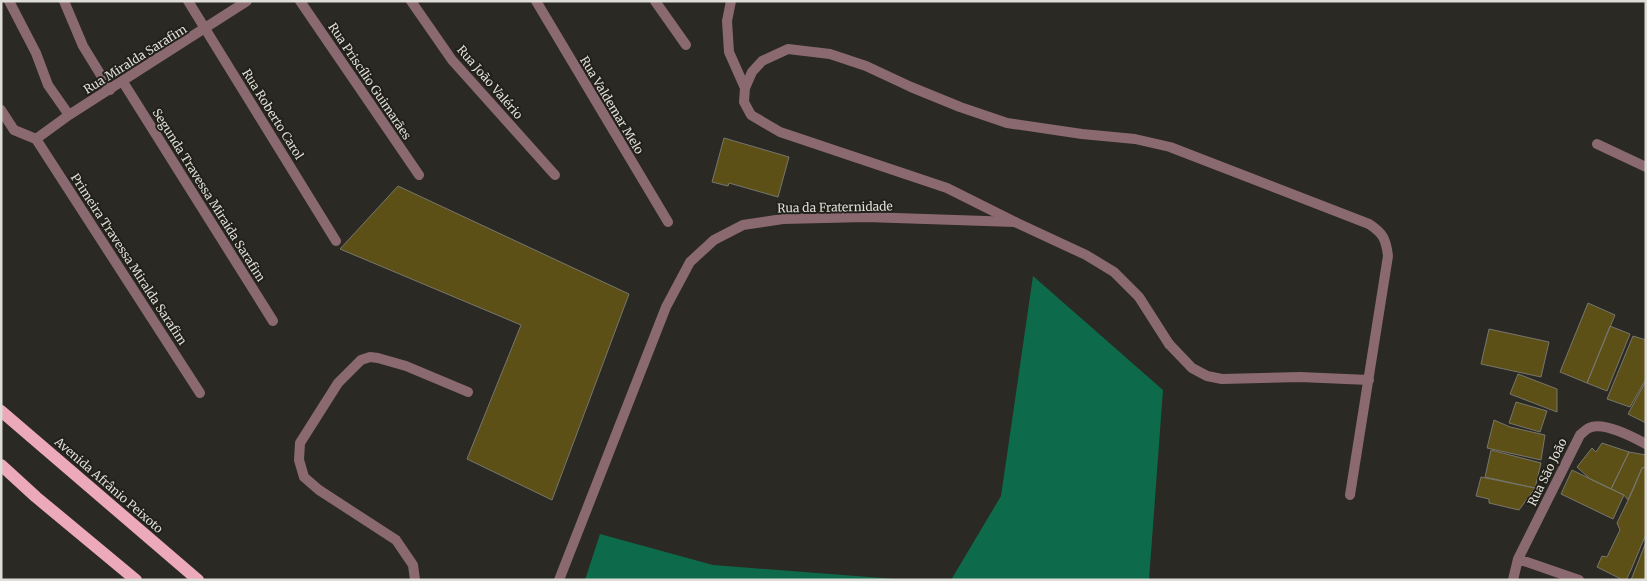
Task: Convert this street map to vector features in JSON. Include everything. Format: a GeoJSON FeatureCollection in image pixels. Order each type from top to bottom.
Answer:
{"type":"FeatureCollection","features":[{"type":"Feature","properties":{"kind":"main road","name":"Avenida Afrânio Peixoto"},"geometry":{"type":"LineString","coordinates":[[1,411],[198,580]]}},
{"type":"Feature","properties":{"kind":"main road"},"geometry":{"type":"LineString","coordinates":[[1,465],[36,497],[136,580]]}},
{"type":"Feature","properties":{"kind":"street"},"geometry":{"type":"LineString","coordinates":[[9,1],[36,53],[48,85],[69,115]]}},
{"type":"Feature","properties":{"kind":"street"},"geometry":{"type":"LineString","coordinates":[[64,1],[83,46],[110,90]]}},
{"type":"Feature","properties":{"kind":"street","name":"Rua Roberto Carol"},"geometry":{"type":"LineString","coordinates":[[188,1],[336,241]]}},
{"type":"Feature","properties":{"kind":"street","name":"Rua Miralda Sarafim"},"geometry":{"type":"LineString","coordinates":[[36,139],[69,115],[248,1]]}},
{"type":"Feature","properties":{"kind":"street","name":"Rua Priscílio Guimarães"},"geometry":{"type":"LineString","coordinates":[[300,1],[419,175]]}},
{"type":"Feature","properties":{"kind":"street","name":"Rua João Valério"},"geometry":{"type":"LineString","coordinates":[[411,1],[452,60],[556,174]]}},
{"type":"Feature","properties":{"kind":"street","name":"Rua Valdemar Melo"},"geometry":{"type":"LineString","coordinates":[[536,1],[668,222]]}},
{"type":"Feature","properties":{"kind":"street"},"geometry":{"type":"LineString","coordinates":[[655,1],[686,45]]}},
{"type":"Feature","properties":{"kind":"street"},"geometry":{"type":"LineString","coordinates":[[731,1],[728,21],[729,52],[745,88]]}},
{"type":"Feature","properties":{"kind":"street"},"geometry":{"type":"LineString","coordinates":[[1015,222],[947,188],[780,132],[751,116],[744,102],[745,88],[752,72],[762,61],[788,49],[830,54],[866,66],[911,88],[960,108],[1007,123],[1082,134],[1135,139],[1170,147],[1369,224],[1381,232],[1387,244],[1388,256],[1350,495]]}},
{"type":"Feature","properties":{"kind":"street","name":"Segunda Travessa Miraida Sarafim"},"geometry":{"type":"LineString","coordinates":[[123,82],[272,321]]}},
{"type":"Feature","properties":{"kind":"street"},"geometry":{"type":"LineString","coordinates":[[1,110],[14,130],[36,139]]}},
{"type":"Feature","properties":{"kind":"street","name":"Primeira Travessa Miralda Sarafim"},"geometry":{"type":"LineString","coordinates":[[36,139],[200,393]]}},
{"type":"Feature","properties":{"kind":"street"},"geometry":{"type":"LineString","coordinates":[[1597,144],[1646,167]]}},
{"type":"Feature","properties":{"kind":"street","name":"Rua da Fraternidade"},"geometry":{"type":"LineString","coordinates":[[558,580],[666,308],[690,262],[714,240],[743,225],[784,219],[866,217],[1015,222],[1086,255],[1114,272],[1139,298],[1168,344],[1192,368],[1207,376],[1222,379],[1300,377],[1369,380]]}},
{"type":"Feature","properties":{"kind":"street"},"geometry":{"type":"LineString","coordinates":[[415,580],[413,566],[396,540],[319,490],[304,478],[299,460],[300,443],[338,383],[361,360],[370,357],[406,366],[468,392]]}},
{"type":"Feature","properties":{"kind":"street","name":"Rua São João"},"geometry":{"type":"LineString","coordinates":[[1513,580],[1518,559],[1580,435],[1590,427],[1602,426],[1629,435],[1646,444]]}},
{"type":"Feature","properties":{"kind":"street"},"geometry":{"type":"LineString","coordinates":[[1518,559],[1579,580]]}},
{"type":"Feature","properties":{"kind":"green space"},"geometry":{"type":"Polygon","coordinates":[[[1033,276],[1163,390],[1149,580],[951,580],[1001,496],[1033,276]]]}},
{"type":"Feature","properties":{"kind":"green space"},"geometry":{"type":"Polygon","coordinates":[[[600,534],[713,565],[908,580],[585,580],[600,534]]]}},
{"type":"Feature","properties":{"kind":"building"},"geometry":{"type":"Polygon","coordinates":[[[724,138],[789,157],[778,197],[729,183],[728,186],[712,182],[724,138]]]}},
{"type":"Feature","properties":{"kind":"building"},"geometry":{"type":"Polygon","coordinates":[[[398,186],[629,294],[552,500],[467,459],[521,325],[340,249],[398,186]]]}},
{"type":"Feature","properties":{"kind":"building"},"geometry":{"type":"Polygon","coordinates":[[[1588,303],[1615,315],[1587,383],[1560,372],[1588,303]]]}},
{"type":"Feature","properties":{"kind":"building"},"geometry":{"type":"Polygon","coordinates":[[[1610,326],[1630,334],[1607,391],[1587,383],[1610,326]]]}},
{"type":"Feature","properties":{"kind":"building"},"geometry":{"type":"Polygon","coordinates":[[[1489,329],[1549,342],[1541,377],[1481,364],[1489,329]]]}},
{"type":"Feature","properties":{"kind":"building"},"geometry":{"type":"Polygon","coordinates":[[[1633,336],[1646,340],[1646,379],[1630,407],[1607,399],[1633,336]]]}},
{"type":"Feature","properties":{"kind":"building"},"geometry":{"type":"Polygon","coordinates":[[[1518,374],[1557,389],[1557,412],[1510,394],[1518,374]]]}},
{"type":"Feature","properties":{"kind":"building"},"geometry":{"type":"Polygon","coordinates":[[[1646,381],[1646,423],[1628,414],[1646,381]]]}},
{"type":"Feature","properties":{"kind":"building"},"geometry":{"type":"Polygon","coordinates":[[[1516,402],[1547,411],[1540,432],[1509,423],[1516,402]]]}},
{"type":"Feature","properties":{"kind":"building"},"geometry":{"type":"Polygon","coordinates":[[[1494,420],[1510,427],[1545,435],[1541,460],[1487,448],[1494,420]]]}},
{"type":"Feature","properties":{"kind":"building"},"geometry":{"type":"Polygon","coordinates":[[[1602,443],[1629,452],[1611,489],[1590,479],[1577,467],[1592,448],[1596,452],[1602,443]]]}},
{"type":"Feature","properties":{"kind":"building"},"geometry":{"type":"Polygon","coordinates":[[[1491,450],[1541,463],[1535,488],[1485,477],[1491,450]]]}},
{"type":"Feature","properties":{"kind":"building"},"geometry":{"type":"Polygon","coordinates":[[[1629,452],[1646,455],[1646,467],[1642,468],[1628,500],[1624,495],[1611,489],[1629,452]]]}},
{"type":"Feature","properties":{"kind":"building"},"geometry":{"type":"Polygon","coordinates":[[[1646,467],[1646,534],[1626,580],[1623,580],[1597,567],[1602,556],[1607,557],[1620,530],[1617,523],[1642,468],[1646,467]]]}},
{"type":"Feature","properties":{"kind":"building"},"geometry":{"type":"Polygon","coordinates":[[[1572,470],[1624,495],[1613,519],[1561,494],[1572,470]]]}},
{"type":"Feature","properties":{"kind":"building"},"geometry":{"type":"Polygon","coordinates":[[[1481,477],[1535,488],[1519,510],[1489,503],[1489,499],[1476,496],[1481,477]]]}},
{"type":"Feature","properties":{"kind":"building"},"geometry":{"type":"Polygon","coordinates":[[[1646,542],[1646,580],[1631,580],[1646,542]]]}}]}
